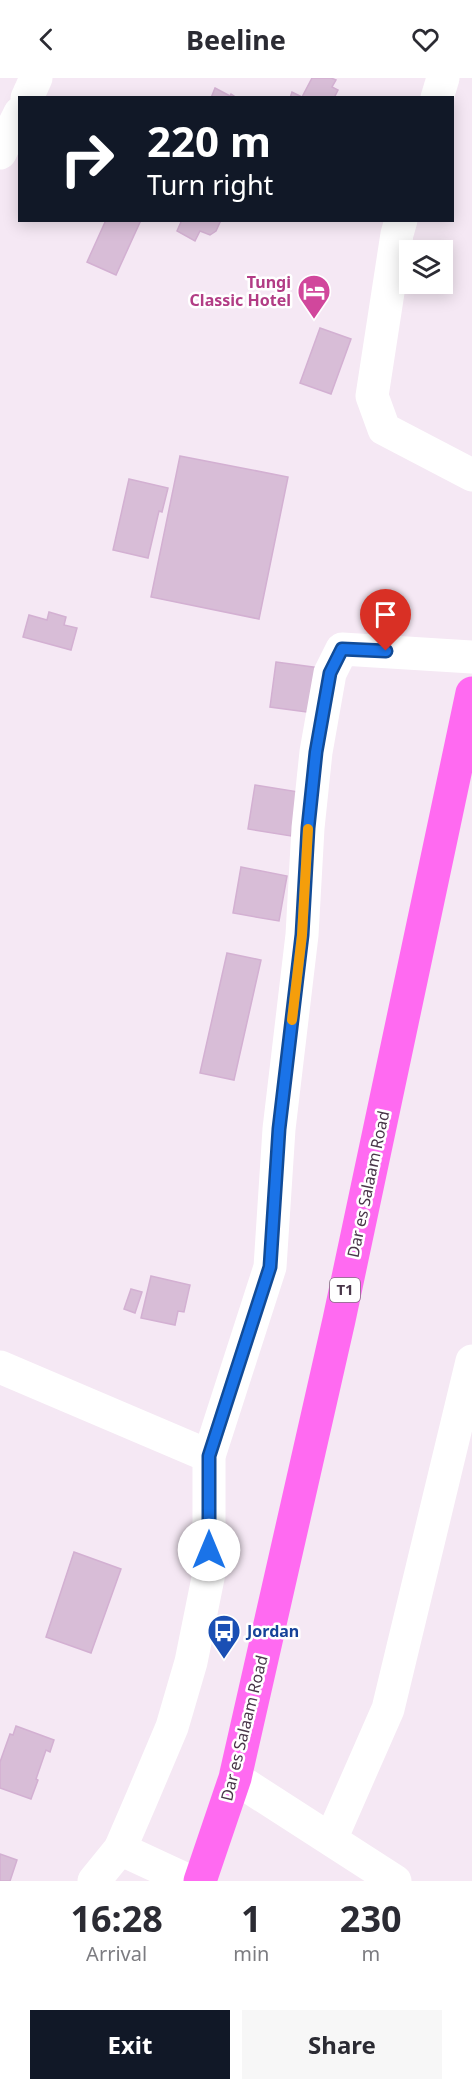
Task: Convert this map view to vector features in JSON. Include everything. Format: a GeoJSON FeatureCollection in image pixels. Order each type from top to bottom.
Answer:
{"type":"FeatureCollection","features":[{"type":"Feature","properties":{"kind":"highway","name":"Dar es Salaam Road"},"geometry":{"type":"LineString","coordinates":[[200,1881],[235,1778],[339,1320],[471,704]]}},
{"type":"Feature","properties":{"kind":"street"},"geometry":{"type":"LineString","coordinates":[[28,96],[36,78]]}},
{"type":"Feature","properties":{"kind":"street"},"geometry":{"type":"LineString","coordinates":[[438,96],[443,78]]}},
{"type":"Feature","properties":{"kind":"street"},"geometry":{"type":"LineString","coordinates":[[0,153],[18,117]]}},
{"type":"Feature","properties":{"kind":"street"},"geometry":{"type":"LineString","coordinates":[[401,222],[372,396],[384,429],[472,475]]}},
{"type":"Feature","properties":{"kind":"street"},"geometry":{"type":"LineString","coordinates":[[94,1881],[120,1849],[172,1727],[191,1662],[208,1573],[209,1456],[270,1267],[279,1129],[302,935],[309,817],[316,752],[330,673],[342,649],[472,657]]}},
{"type":"Feature","properties":{"kind":"street"},"geometry":{"type":"LineString","coordinates":[[331,1839],[388,1709],[472,1361]]}},
{"type":"Feature","properties":{"kind":"street"},"geometry":{"type":"LineString","coordinates":[[0,1366],[209,1456]]}},
{"type":"Feature","properties":{"kind":"street"},"geometry":{"type":"LineString","coordinates":[[235,1778],[395,1881]]}},
{"type":"Feature","properties":{"kind":"street"},"geometry":{"type":"LineString","coordinates":[[120,1849],[189,1881]]}},
{"type":"Feature","properties":{"kind":"building"},"geometry":{"type":"Polygon","coordinates":[[[312,78],[336,80],[332,87],[338,90],[335,96],[303,96],[312,78]]]}},
{"type":"Feature","properties":{"kind":"building"},"geometry":{"type":"Polygon","coordinates":[[[215,88],[230,96],[212,96],[215,88]]]}},
{"type":"Feature","properties":{"kind":"building"},"geometry":{"type":"Polygon","coordinates":[[[105,222],[140,222],[116,275],[87,262],[105,222]]]}},
{"type":"Feature","properties":{"kind":"building"},"geometry":{"type":"Polygon","coordinates":[[[181,222],[220,222],[216,231],[210,235],[200,231],[195,241],[177,231],[181,222]]]}},
{"type":"Feature","properties":{"kind":"building"},"geometry":{"type":"Polygon","coordinates":[[[320,288],[327,292],[323,299],[316,295],[320,288]]]}},
{"type":"Feature","properties":{"kind":"building"},"geometry":{"type":"Polygon","coordinates":[[[320,328],[351,339],[331,394],[300,383],[320,328]]]}},
{"type":"Feature","properties":{"kind":"building"},"geometry":{"type":"Polygon","coordinates":[[[180,456],[288,477],[259,619],[151,597],[180,456]]]}},
{"type":"Feature","properties":{"kind":"building"},"geometry":{"type":"Polygon","coordinates":[[[129,479],[168,488],[162,512],[159,511],[148,558],[113,550],[129,479]]]}},
{"type":"Feature","properties":{"kind":"building"},"geometry":{"type":"Polygon","coordinates":[[[49,612],[66,617],[64,625],[77,628],[71,650],[23,637],[29,615],[47,620],[49,612]]]}},
{"type":"Feature","properties":{"kind":"building"},"geometry":{"type":"Polygon","coordinates":[[[276,662],[320,668],[314,713],[270,707],[276,662]]]}},
{"type":"Feature","properties":{"kind":"building"},"geometry":{"type":"Polygon","coordinates":[[[255,785],[299,792],[291,836],[248,829],[255,785]]]}},
{"type":"Feature","properties":{"kind":"building"},"geometry":{"type":"Polygon","coordinates":[[[241,867],[287,876],[279,921],[233,913],[241,867]]]}},
{"type":"Feature","properties":{"kind":"building"},"geometry":{"type":"Polygon","coordinates":[[[227,953],[261,960],[234,1080],[200,1073],[227,953]]]}},
{"type":"Feature","properties":{"kind":"building"},"geometry":{"type":"Polygon","coordinates":[[[151,1276],[190,1285],[184,1312],[178,1311],[175,1325],[141,1318],[151,1276]]]}},
{"type":"Feature","properties":{"kind":"building"},"geometry":{"type":"Polygon","coordinates":[[[131,1289],[142,1292],[135,1313],[124,1309],[131,1289]]]}},
{"type":"Feature","properties":{"kind":"building"},"geometry":{"type":"Polygon","coordinates":[[[74,1552],[121,1569],[91,1653],[46,1637],[74,1552]]]}},
{"type":"Feature","properties":{"kind":"building"},"geometry":{"type":"Polygon","coordinates":[[[16,1726],[54,1740],[50,1752],[46,1750],[31,1799],[0,1788],[0,1762],[10,1734],[13,1735],[16,1726]]]}},
{"type":"Feature","properties":{"kind":"building"},"geometry":{"type":"Polygon","coordinates":[[[0,1854],[17,1860],[10,1881],[0,1881],[0,1854]]]}},
{"type":"Feature","properties":{"kind":"slow traffic"},"geometry":{"type":"LineString","coordinates":[[292,1020],[302,935],[308,829]]}},
{"type":"Feature","properties":{"kind":"place","name":"Tungi Classic Hotel"},"geometry":{"type":"Point","coordinates":[314,320]}},
{"type":"Feature","properties":{"kind":"place","name":"Jordan"},"geometry":{"type":"Point","coordinates":[224,1660]}},
{"type":"Feature","properties":{"kind":"route"},"geometry":{"type":"LineString","coordinates":[[209,1550],[209,1456],[270,1267],[279,1129],[302,935],[308,828],[316,752],[330,673],[342,649],[386,651]]}}]}
